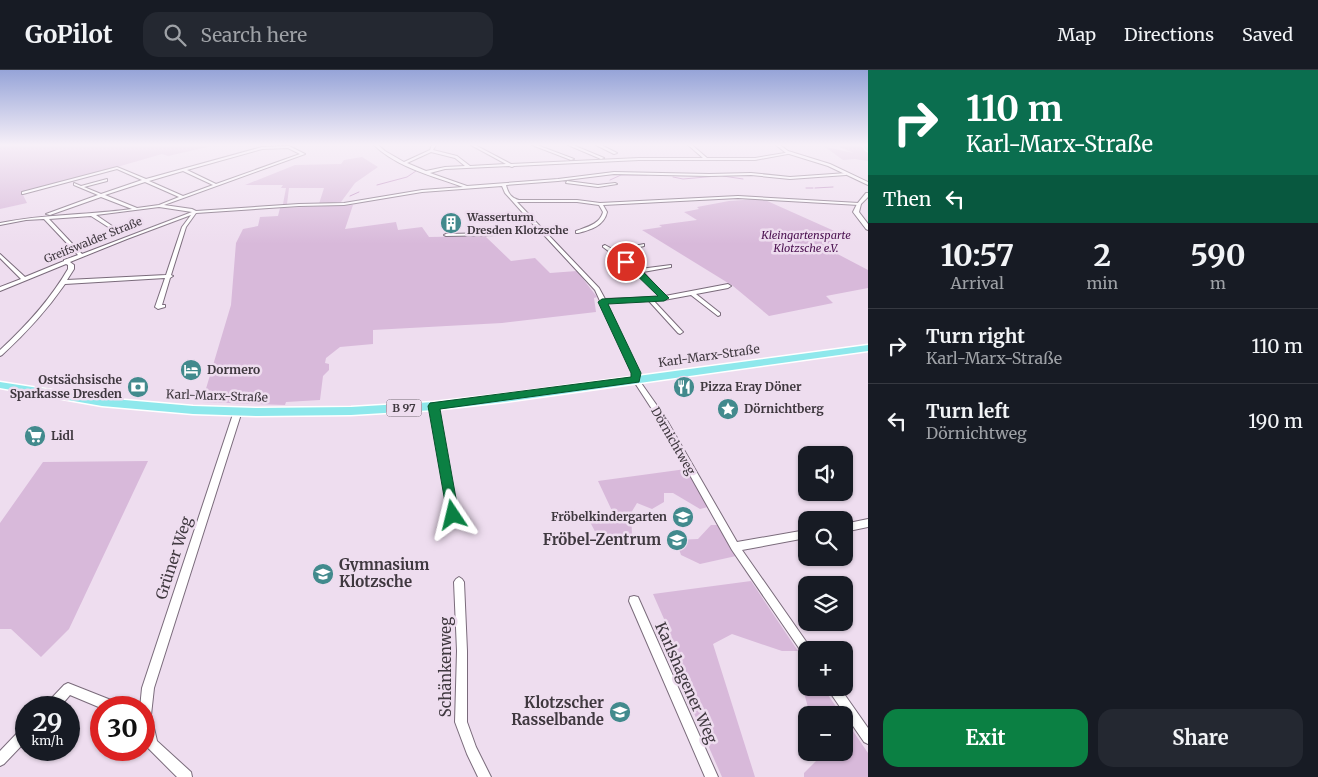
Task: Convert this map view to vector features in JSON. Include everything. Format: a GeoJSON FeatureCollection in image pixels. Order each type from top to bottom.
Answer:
{"type":"FeatureCollection","features":[{"type":"Feature","properties":{"kind":"main road","name":"Karl-Marx-Straße"},"geometry":{"type":"LineString","coordinates":[[0,385],[102,402],[238,412],[352,411],[434,406],[868,348]]}},
{"type":"Feature","properties":{"kind":"street"},"geometry":{"type":"LineString","coordinates":[[23,193],[79,178]]}},
{"type":"Feature","properties":{"kind":"street"},"geometry":{"type":"LineString","coordinates":[[138,178],[182,198]]}},
{"type":"Feature","properties":{"kind":"street"},"geometry":{"type":"LineString","coordinates":[[45,217],[45,215],[155,178]]}},
{"type":"Feature","properties":{"kind":"street"},"geometry":{"type":"LineString","coordinates":[[201,178],[216,185]]}},
{"type":"Feature","properties":{"kind":"street"},"geometry":{"type":"LineString","coordinates":[[0,224],[45,217],[159,206],[236,178]]}},
{"type":"Feature","properties":{"kind":"street"},"geometry":{"type":"LineString","coordinates":[[444,178],[467,186]]}},
{"type":"Feature","properties":{"kind":"street"},"geometry":{"type":"LineString","coordinates":[[159,206],[195,212],[292,205],[344,204],[398,194],[467,186],[504,185],[575,178]]}},
{"type":"Feature","properties":{"kind":"street"},"geometry":{"type":"LineString","coordinates":[[855,178],[868,184]]}},
{"type":"Feature","properties":{"kind":"street"},"geometry":{"type":"LineString","coordinates":[[80,187],[106,180]]}},
{"type":"Feature","properties":{"kind":"street"},"geometry":{"type":"LineString","coordinates":[[558,180],[595,186],[615,184]]}},
{"type":"Feature","properties":{"kind":"street"},"geometry":{"type":"LineString","coordinates":[[75,184],[137,209]]}},
{"type":"Feature","properties":{"kind":"street"},"geometry":{"type":"LineString","coordinates":[[479,186],[506,192],[504,185]]}},
{"type":"Feature","properties":{"kind":"street","name":"Dörnichtweg"},"geometry":{"type":"LineString","coordinates":[[506,192],[597,289],[636,373],[636,380],[662,419],[735,547],[801,641]]}},
{"type":"Feature","properties":{"kind":"street"},"geometry":{"type":"LineString","coordinates":[[868,194],[856,212],[868,228]]}},
{"type":"Feature","properties":{"kind":"street"},"geometry":{"type":"LineString","coordinates":[[512,199],[527,202],[577,201],[600,204],[738,197],[863,202]]}},
{"type":"Feature","properties":{"kind":"street"},"geometry":{"type":"LineString","coordinates":[[578,232],[598,223],[604,218],[605,212],[599,206],[600,204]]}},
{"type":"Feature","properties":{"kind":"street"},"geometry":{"type":"LineString","coordinates":[[163,306],[158,307],[188,222],[195,212]]}},
{"type":"Feature","properties":{"kind":"street","name":"Greifswalder Straße"},"geometry":{"type":"LineString","coordinates":[[0,289],[80,255],[195,212]]}},
{"type":"Feature","properties":{"kind":"street"},"geometry":{"type":"LineString","coordinates":[[91,214],[116,231]]}},
{"type":"Feature","properties":{"kind":"street"},"geometry":{"type":"LineString","coordinates":[[45,217],[80,255]]}},
{"type":"Feature","properties":{"kind":"street"},"geometry":{"type":"LineString","coordinates":[[174,220],[188,222]]}},
{"type":"Feature","properties":{"kind":"street"},"geometry":{"type":"LineString","coordinates":[[446,235],[544,233]]}},
{"type":"Feature","properties":{"kind":"street"},"geometry":{"type":"LineString","coordinates":[[614,252],[642,245]]}},
{"type":"Feature","properties":{"kind":"street"},"geometry":{"type":"LineString","coordinates":[[605,246],[639,271],[664,298]]}},
{"type":"Feature","properties":{"kind":"street"},"geometry":{"type":"LineString","coordinates":[[0,255],[24,279]]}},
{"type":"Feature","properties":{"kind":"street"},"geometry":{"type":"LineString","coordinates":[[0,354],[36,319],[64,282],[71,269],[71,265],[66,261]]}},
{"type":"Feature","properties":{"kind":"street"},"geometry":{"type":"LineString","coordinates":[[639,271],[669,266]]}},
{"type":"Feature","properties":{"kind":"street"},"geometry":{"type":"LineString","coordinates":[[64,282],[170,276]]}},
{"type":"Feature","properties":{"kind":"street"},"geometry":{"type":"LineString","coordinates":[[602,302],[650,300],[692,294],[728,286]]}},
{"type":"Feature","properties":{"kind":"street"},"geometry":{"type":"LineString","coordinates":[[692,294],[718,314]]}},
{"type":"Feature","properties":{"kind":"street"},"geometry":{"type":"LineString","coordinates":[[650,300],[680,332]]}},
{"type":"Feature","properties":{"kind":"street"},"geometry":{"type":"LineString","coordinates":[[434,406],[453,515]]}},
{"type":"Feature","properties":{"kind":"street","name":"Grüner Weg"},"geometry":{"type":"LineString","coordinates":[[147,696],[238,412]]}},
{"type":"Feature","properties":{"kind":"street"},"geometry":{"type":"LineString","coordinates":[[853,526],[868,523]]}},
{"type":"Feature","properties":{"kind":"street"},"geometry":{"type":"LineString","coordinates":[[735,547],[798,535]]}},
{"type":"Feature","properties":{"kind":"street","name":"Schänkenweg"},"geometry":{"type":"LineString","coordinates":[[459,582],[462,651],[460,722],[470,750],[485,777]]}},
{"type":"Feature","properties":{"kind":"street","name":"Karlshagener Weg"},"geometry":{"type":"LineString","coordinates":[[634,601],[712,777]]}},
{"type":"Feature","properties":{"kind":"street"},"geometry":{"type":"LineString","coordinates":[[61,696],[68,689],[90,698]]}},
{"type":"Feature","properties":{"kind":"street"},"geometry":{"type":"LineString","coordinates":[[839,696],[868,738]]}},
{"type":"Feature","properties":{"kind":"street"},"geometry":{"type":"LineString","coordinates":[[0,760],[15,744]]}},
{"type":"Feature","properties":{"kind":"street","name":"Grüner Weg"},"geometry":{"type":"LineString","coordinates":[[155,747],[186,777]]}},
{"type":"Feature","properties":{"kind":"green space"},"geometry":{"type":"Polygon","coordinates":[[[0,178],[79,178],[22,193],[27,203],[0,209],[0,178]]]}},
{"type":"Feature","properties":{"kind":"green space"},"geometry":{"type":"Polygon","coordinates":[[[263,178],[362,178],[355,183],[341,202],[319,204],[324,188],[289,188],[287,204],[283,204],[286,188],[281,188],[283,185],[245,185],[263,178]]]}},
{"type":"Feature","properties":{"kind":"green space","name":"Kleingartensparte Klotzsche e.V."},"geometry":{"type":"Polygon","coordinates":[[[765,200],[850,238],[828,236],[835,246],[828,249],[868,270],[868,288],[826,296],[833,303],[769,316],[733,286],[642,230],[662,227],[659,225],[697,220],[684,212],[699,209],[697,207],[729,201],[765,200]]]}},
{"type":"Feature","properties":{"kind":"green space"},"geometry":{"type":"Polygon","coordinates":[[[353,205],[345,229],[396,222],[398,230],[422,227],[429,237],[485,236],[511,261],[535,258],[550,273],[577,271],[597,297],[594,298],[596,312],[502,323],[373,330],[373,344],[340,347],[326,358],[325,363],[329,364],[329,370],[323,376],[320,400],[286,402],[285,405],[202,402],[231,305],[236,243],[243,229],[258,226],[260,217],[278,216],[280,208],[353,205]]]}},
{"type":"Feature","properties":{"kind":"green space"},"geometry":{"type":"Polygon","coordinates":[[[148,461],[69,629],[41,657],[11,629],[0,629],[0,523],[43,462],[148,461]]]}},
{"type":"Feature","properties":{"kind":"green space"},"geometry":{"type":"Polygon","coordinates":[[[686,469],[708,507],[700,509],[673,493],[664,493],[664,502],[652,509],[637,503],[631,513],[632,535],[621,541],[599,539],[589,520],[614,515],[598,481],[686,469]]]}},
{"type":"Feature","properties":{"kind":"green space"},"geometry":{"type":"Polygon","coordinates":[[[711,525],[718,525],[736,556],[700,564],[681,555],[676,540],[698,539],[711,525]]]}},
{"type":"Feature","properties":{"kind":"green space"},"geometry":{"type":"Polygon","coordinates":[[[751,581],[798,651],[782,651],[732,634],[713,644],[755,777],[722,777],[657,629],[668,628],[653,594],[751,581]]]}},
{"type":"Feature","properties":{"kind":"green space"},"geometry":{"type":"Polygon","coordinates":[[[805,696],[829,696],[836,706],[808,706],[805,696]]]}},
{"type":"Feature","properties":{"kind":"green space"},"geometry":{"type":"Polygon","coordinates":[[[853,731],[868,753],[868,777],[804,777],[804,773],[816,761],[853,761],[853,731]]]}},
{"type":"Feature","properties":{"kind":"waterway"},"geometry":{"type":"LineString","coordinates":[[377,185],[403,178]]}},
{"type":"Feature","properties":{"kind":"waterway"},"geometry":{"type":"LineString","coordinates":[[610,180],[614,178]]}},
{"type":"Feature","properties":{"kind":"waterway"},"geometry":{"type":"LineString","coordinates":[[678,178],[694,178]]}},
{"type":"Feature","properties":{"kind":"waterway"},"geometry":{"type":"LineString","coordinates":[[736,178],[743,179]]}},
{"type":"Feature","properties":{"kind":"waterway"},"geometry":{"type":"LineString","coordinates":[[815,188],[833,187]]}},
{"type":"Feature","properties":{"kind":"waterway"},"geometry":{"type":"LineString","coordinates":[[806,188],[813,188]]}},
{"type":"Feature","properties":{"kind":"waterway"},"geometry":{"type":"LineString","coordinates":[[350,196],[359,192]]}},
{"type":"Feature","properties":{"kind":"place","name":"Wasserturm Dresden Klotzsche"},"geometry":{"type":"Point","coordinates":[451,223]}},
{"type":"Feature","properties":{"kind":"place","name":"Dormero"},"geometry":{"type":"Point","coordinates":[191,370]}},
{"type":"Feature","properties":{"kind":"place","name":"Ostsächsische Sparkasse Dresden"},"geometry":{"type":"Point","coordinates":[138,387]}},
{"type":"Feature","properties":{"kind":"place","name":"Pizza Eray Döner"},"geometry":{"type":"Point","coordinates":[684,387]}},
{"type":"Feature","properties":{"kind":"place","name":"Dörnichtberg"},"geometry":{"type":"Point","coordinates":[728,409]}},
{"type":"Feature","properties":{"kind":"place","name":"Lidl"},"geometry":{"type":"Point","coordinates":[35,436]}},
{"type":"Feature","properties":{"kind":"place","name":"Fröbelkindergarten"},"geometry":{"type":"Point","coordinates":[683,517]}},
{"type":"Feature","properties":{"kind":"place","name":"Fröbel-Zentrum"},"geometry":{"type":"Point","coordinates":[677,540]}},
{"type":"Feature","properties":{"kind":"place","name":"Gymnasium Klotzsche"},"geometry":{"type":"Point","coordinates":[323,574]}},
{"type":"Feature","properties":{"kind":"place","name":"Klotzscher Rasselbande"},"geometry":{"type":"Point","coordinates":[620,712]}},
{"type":"Feature","properties":{"kind":"route"},"geometry":{"type":"LineString","coordinates":[[453,515],[434,406],[636,380],[636,373],[602,302],[664,298],[639,271],[626,262]]}}]}
